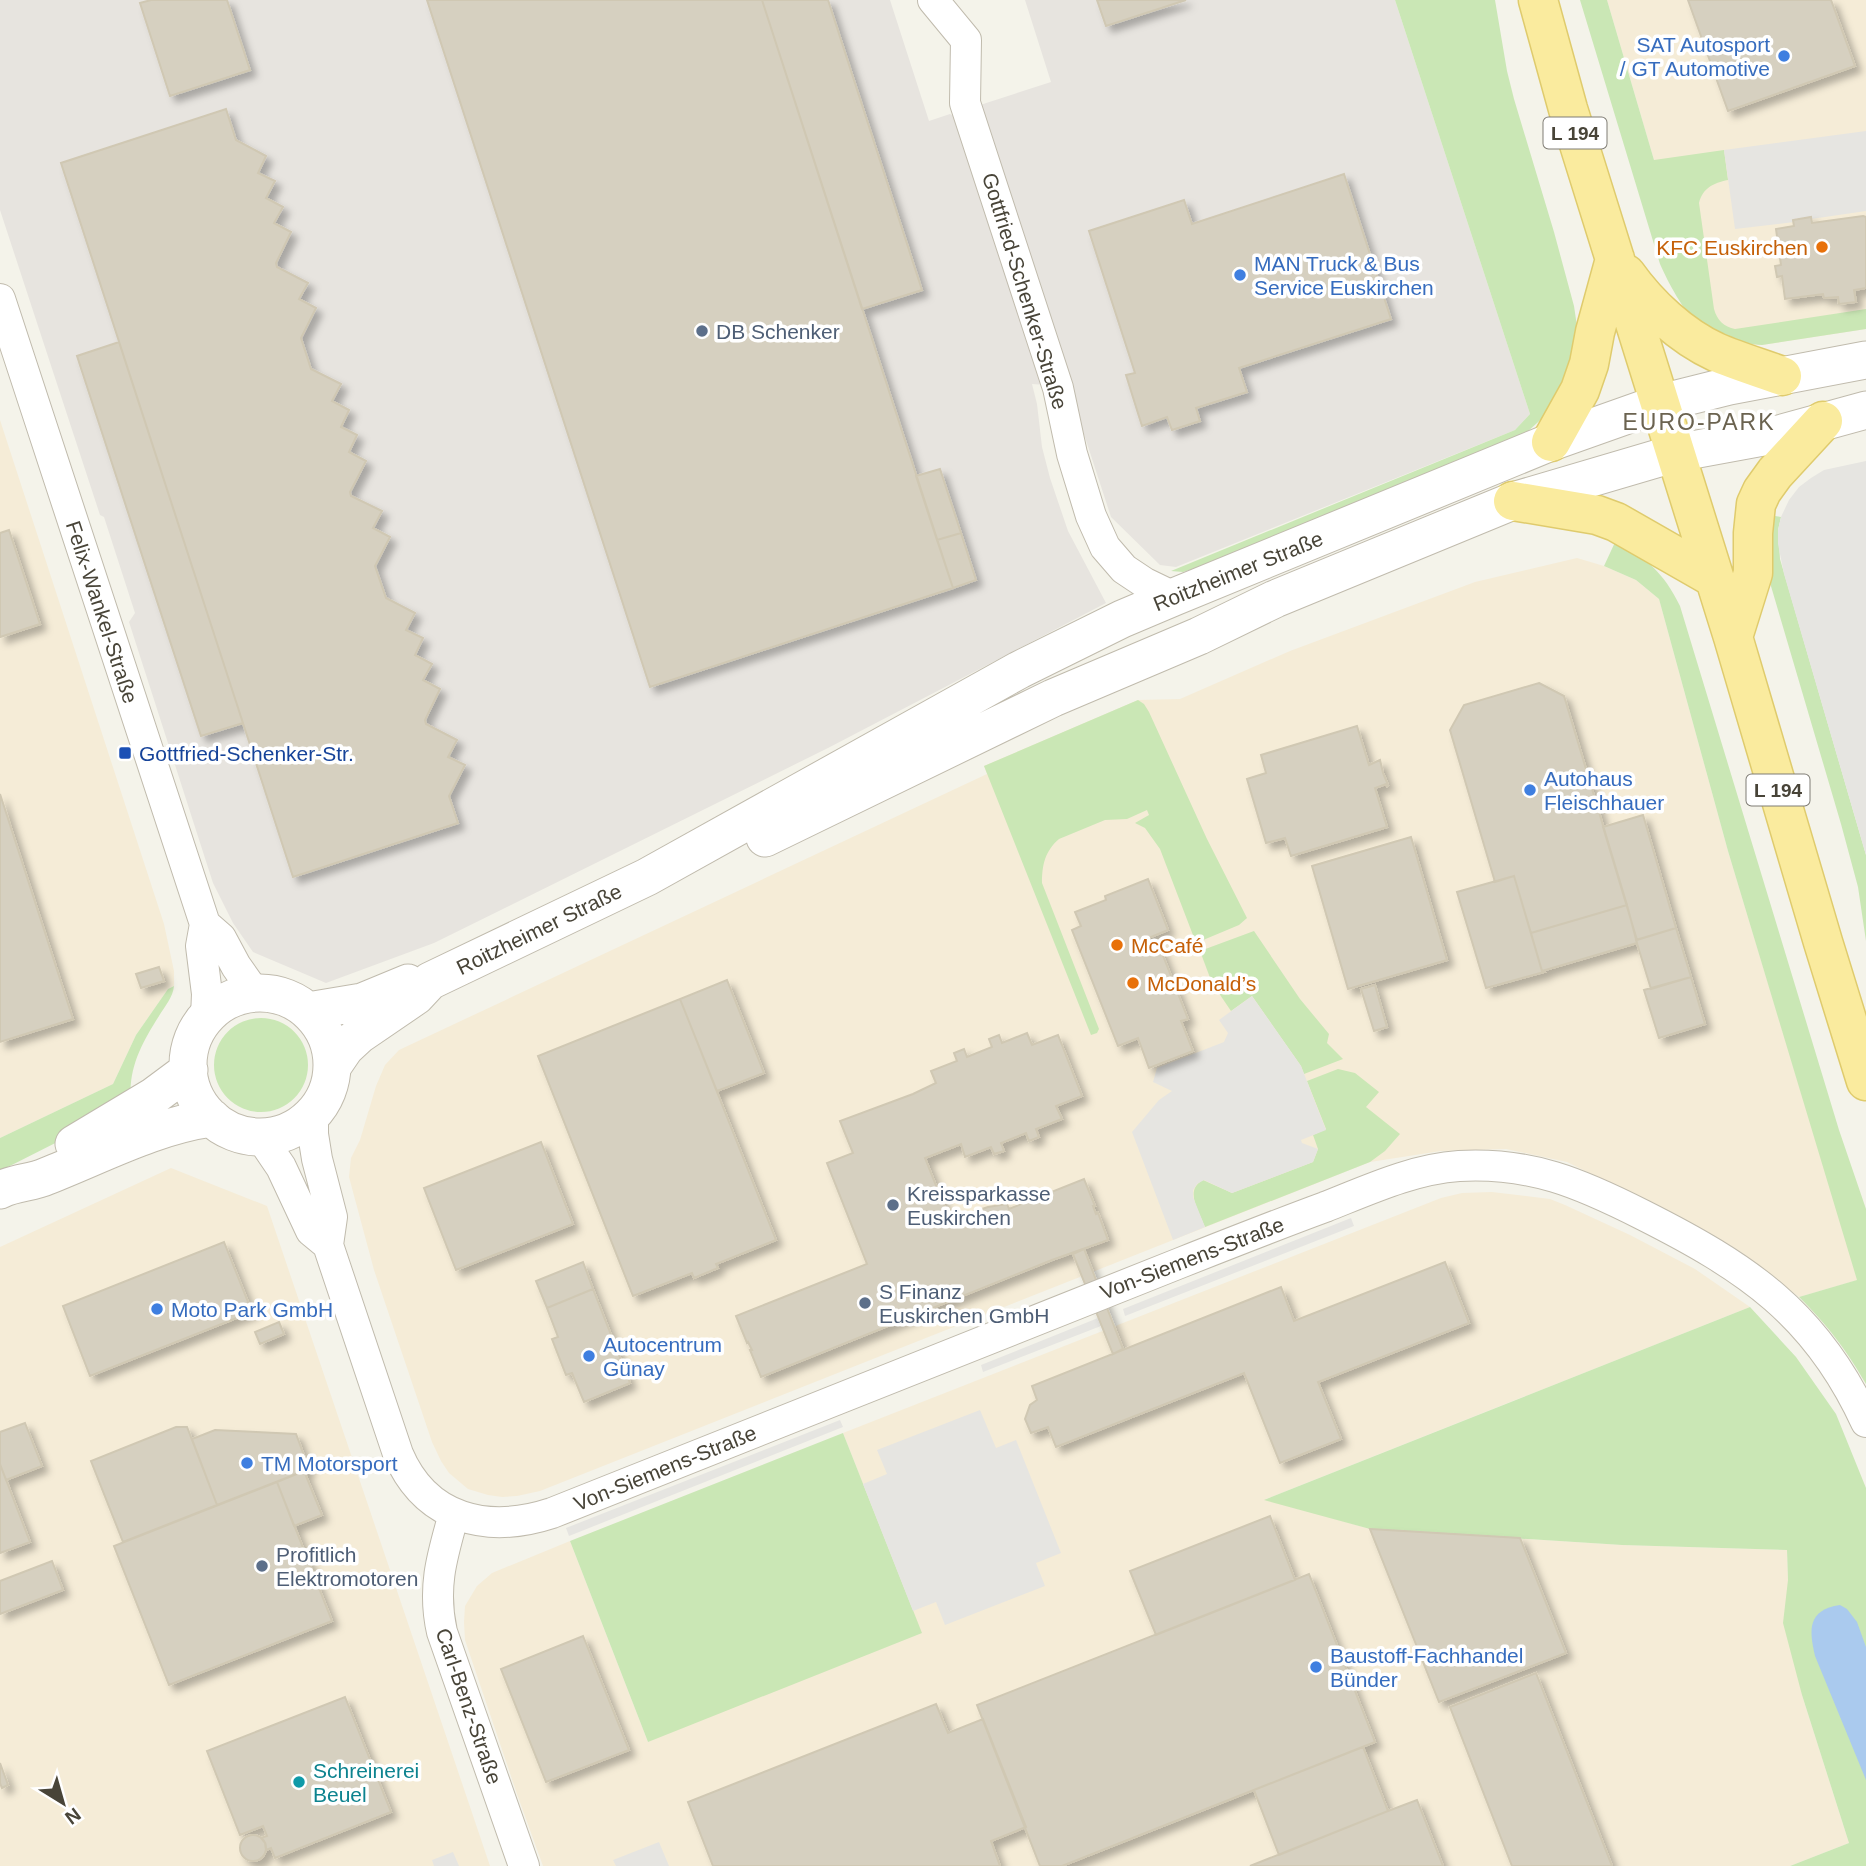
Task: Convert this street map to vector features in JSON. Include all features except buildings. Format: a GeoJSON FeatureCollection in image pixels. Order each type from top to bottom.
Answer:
{"type":"FeatureCollection","features":[{"type":"Feature","properties":{"kind":"main road","name":"L 194"},"geometry":{"type":"LineString","coordinates":[[1538,0],[1568,109],[1733,637],[1866,1081]]}},
{"type":"Feature","properties":{"kind":"main road","name":"L 194"},"geometry":{"type":"LineString","coordinates":[[1615,259],[1637,290],[1688,336],[1716,352],[1782,376]]}},
{"type":"Feature","properties":{"kind":"main road"},"geometry":{"type":"LineString","coordinates":[[1551,442],[1580,390],[1615,259]]}},
{"type":"Feature","properties":{"kind":"main road"},"geometry":{"type":"LineString","coordinates":[[1733,637],[1753,573],[1756,505],[1775,473],[1824,421]]}},
{"type":"Feature","properties":{"kind":"main road"},"geometry":{"type":"LineString","coordinates":[[1513,501],[1584,513],[1616,522],[1714,578]]}},
{"type":"Feature","properties":{"kind":"street","name":"Gottfried-Schenker-Straße"},"geometry":{"type":"LineString","coordinates":[[933,0],[966,40],[965,103],[1058,388],[1072,454],[1095,527],[1105,547],[1124,569],[1174,597]]}},
{"type":"Feature","properties":{"kind":"street","name":"Felix-Wankel-Straße"},"geometry":{"type":"LineString","coordinates":[[0,299],[205,924],[201,946],[207,994],[206,1017]]}},
{"type":"Feature","properties":{"kind":"street","name":"Roitzheimer Straße"},"geometry":{"type":"LineString","coordinates":[[332,1067],[345,1048],[359,1035],[416,996],[430,981],[647,877],[1019,670],[1122,619],[1551,442],[1661,403],[1697,393],[1866,360]]}},
{"type":"Feature","properties":{"kind":"street","name":"Roitzheimer Straße"},"geometry":{"type":"LineString","coordinates":[[647,877],[761,840],[1053,698],[1199,636],[1275,599],[1513,501],[1676,453],[1779,433],[1866,410]]}},
{"type":"Feature","properties":{"kind":"street","name":"Felix-Wankel-Straße"},"geometry":{"type":"LineString","coordinates":[[205,924],[221,938],[236,966],[256,993]]}},
{"type":"Feature","properties":{"kind":"street","name":"Roitzheimer Straße"},"geometry":{"type":"LineString","coordinates":[[308,1010],[362,1002],[412,981],[430,981]]}},
{"type":"Feature","properties":{"kind":"street"},"geometry":{"type":"LineString","coordinates":[[256,993],[283,996],[308,1010],[329,1041],[332,1067],[327,1091],[313,1113],[286,1132],[260,1136],[234,1132],[212,1118],[196,1097],[188,1070],[192,1042],[206,1017],[229,1000],[256,993]]}},
{"type":"Feature","properties":{"kind":"street"},"geometry":{"type":"LineString","coordinates":[[4,1188],[36,1163],[124,1115],[188,1070]]}},
{"type":"Feature","properties":{"kind":"street"},"geometry":{"type":"LineString","coordinates":[[313,1113],[314,1144],[332,1217],[328,1245],[404,1468],[425,1495],[454,1514]]}},
{"type":"Feature","properties":{"kind":"street"},"geometry":{"type":"LineString","coordinates":[[4,1188],[44,1178],[117,1147],[191,1121],[212,1118]]}},
{"type":"Feature","properties":{"kind":"street"},"geometry":{"type":"LineString","coordinates":[[260,1136],[281,1167],[310,1231],[328,1245]]}},
{"type":"Feature","properties":{"kind":"street","name":"Von-Siemens-Straße"},"geometry":{"type":"LineString","coordinates":[[454,1514],[485,1522],[528,1519],[552,1513],[1329,1205],[1419,1173],[1464,1166],[1520,1168],[1571,1181],[1721,1256],[1772,1295],[1813,1335],[1839,1370],[1866,1422]]}},
{"type":"Feature","properties":{"kind":"street","name":"Carl-Benz-Straße"},"geometry":{"type":"LineString","coordinates":[[454,1514],[440,1574],[438,1614],[524,1866]]}},
{"type":"Feature","properties":{"kind":"shaded area"},"geometry":{"type":"Polygon","coordinates":[[[0,0],[890,0],[929,121],[950,114],[958,118],[1046,385],[1032,384],[1050,478],[1068,531],[1106,603],[828,748],[434,943],[326,983],[253,952],[233,923],[213,883],[129,622],[135,613],[0,210],[0,0]]]}},
{"type":"Feature","properties":{"kind":"shaded area"},"geometry":{"type":"Polygon","coordinates":[[[1025,0],[1395,0],[1530,414],[1515,430],[1176,567],[1160,565],[1111,517],[977,106],[1051,82],[1025,0]]]}},
{"type":"Feature","properties":{"kind":"shaded area"},"geometry":{"type":"Polygon","coordinates":[[[1607,0],[1866,0],[1866,329],[1762,345],[1718,335],[1654,160],[1607,0]]]}},
{"type":"Feature","properties":{"kind":"shaded area"},"geometry":{"type":"Polygon","coordinates":[[[1866,131],[1866,211],[1735,229],[1724,150],[1866,131]]]}},
{"type":"Feature","properties":{"kind":"shaded area"},"geometry":{"type":"Polygon","coordinates":[[[0,420],[164,924],[174,971],[174,986],[168,989],[136,1035],[113,1084],[0,1138],[0,420]]]}},
{"type":"Feature","properties":{"kind":"shaded area"},"geometry":{"type":"Polygon","coordinates":[[[1866,461],[1866,855],[1784,574],[1778,530],[1789,500],[1799,487],[1824,470],[1866,461]]]}},
{"type":"Feature","properties":{"kind":"shaded area"},"geometry":{"type":"Polygon","coordinates":[[[1577,558],[1636,580],[1659,599],[1728,851],[1858,1280],[1799,1297],[1741,1252],[1706,1231],[1567,1162],[1506,1149],[1441,1151],[1370,1162],[540,1491],[517,1496],[488,1495],[468,1489],[449,1473],[432,1442],[374,1270],[349,1177],[351,1158],[360,1140],[376,1086],[385,1065],[399,1050],[987,774],[984,766],[1138,700],[1180,699],[1290,651],[1475,582],[1577,558]]]}},
{"type":"Feature","properties":{"kind":"shaded area"},"geometry":{"type":"Polygon","coordinates":[[[1252,996],[1301,1066],[1326,1130],[1301,1140],[1302,1143],[1318,1149],[1313,1162],[1232,1193],[1204,1180],[1197,1184],[1193,1197],[1205,1227],[1173,1240],[1132,1132],[1159,1100],[1172,1091],[1153,1082],[1157,1068],[1224,1042],[1228,1033],[1219,1020],[1252,996]]]}},
{"type":"Feature","properties":{"kind":"shaded area"},"geometry":{"type":"Polygon","coordinates":[[[171,1168],[267,1206],[490,1866],[0,1866],[0,1247],[171,1168]]]}},
{"type":"Feature","properties":{"kind":"shaded area","name":"Baustoff-Fachhandel Bünder"},"geometry":{"type":"Polygon","coordinates":[[[1492,1192],[1550,1199],[1565,1205],[1695,1269],[1750,1307],[1266,1499],[1370,1529],[1622,1545],[1787,1550],[1802,1695],[1849,1843],[1790,1866],[543,1866],[465,1640],[465,1606],[477,1586],[492,1573],[570,1541],[648,1742],[913,1611],[843,1433],[1441,1198],[1462,1193],[1492,1192]]]}},
{"type":"Feature","properties":{"kind":"shaded area"},"geometry":{"type":"Polygon","coordinates":[[[1351,1218],[1354,1226],[1125,1316],[1123,1309],[1351,1218]]]}},
{"type":"Feature","properties":{"kind":"shaded area"},"geometry":{"type":"Polygon","coordinates":[[[1103,1316],[1106,1324],[983,1372],[981,1365],[1103,1316]]]}},
{"type":"Feature","properties":{"kind":"shaded area"},"geometry":{"type":"Polygon","coordinates":[[[980,1410],[996,1448],[1016,1440],[1061,1553],[1036,1563],[1045,1586],[945,1625],[936,1602],[913,1611],[863,1484],[887,1474],[877,1450],[980,1410]]]}},
{"type":"Feature","properties":{"kind":"shaded area"},"geometry":{"type":"Polygon","coordinates":[[[840,1420],[843,1427],[569,1536],[566,1528],[840,1420]]]}},
{"type":"Feature","properties":{"kind":"shaded area"},"geometry":{"type":"Polygon","coordinates":[[[659,1842],[669,1866],[616,1866],[613,1860],[659,1842]]]}},
{"type":"Feature","properties":{"kind":"shaded area"},"geometry":{"type":"Polygon","coordinates":[[[453,1852],[459,1866],[434,1866],[432,1860],[453,1852]]]}},
{"type":"Feature","properties":{"kind":"green space"},"geometry":{"type":"Polygon","coordinates":[[[1395,0],[1495,0],[1514,99],[1574,306],[1578,333],[1575,356],[1548,413],[1526,433],[1202,566],[1183,572],[1171,571],[1515,430],[1530,414],[1395,0]]]}},
{"type":"Feature","properties":{"kind":"green space"},"geometry":{"type":"Polygon","coordinates":[[[1580,0],[1607,0],[1654,160],[1724,150],[1728,180],[1709,187],[1699,203],[1714,309],[1719,320],[1735,329],[1866,309],[1866,329],[1762,345],[1713,333],[1693,319],[1682,305],[1660,264],[1580,0]]]}},
{"type":"Feature","properties":{"kind":"green space"},"geometry":{"type":"Polygon","coordinates":[[[1768,515],[1781,517],[1778,530],[1780,559],[1866,855],[1866,941],[1858,887],[1768,576],[1768,515]]]}},
{"type":"Feature","properties":{"kind":"green space"},"geometry":{"type":"Polygon","coordinates":[[[1617,538],[1661,575],[1680,606],[1839,1130],[1866,1209],[1866,1384],[1836,1338],[1799,1297],[1857,1280],[1728,851],[1659,599],[1636,580],[1604,566],[1617,538]]]}},
{"type":"Feature","properties":{"kind":"green space"},"geometry":{"type":"Polygon","coordinates":[[[1138,700],[1149,712],[1207,839],[1247,918],[1239,925],[1196,943],[1160,849],[1145,828],[1135,823],[1149,815],[1147,810],[1127,819],[1105,820],[1059,839],[1050,848],[1045,859],[1042,883],[1099,1029],[1091,1035],[984,766],[1138,700]]]}},
{"type":"Feature","properties":{"kind":"green space"},"geometry":{"type":"Polygon","coordinates":[[[1254,931],[1300,999],[1329,1034],[1327,1043],[1343,1059],[1304,1074],[1252,996],[1231,1011],[1212,983],[1200,951],[1254,931]]]}},
{"type":"Feature","properties":{"kind":"green space"},"geometry":{"type":"Polygon","coordinates":[[[174,986],[138,1055],[132,1076],[131,1099],[81,1130],[0,1171],[0,1138],[113,1084],[136,1035],[168,989],[174,986]]]}},
{"type":"Feature","properties":{"kind":"green space"},"geometry":{"type":"Polygon","coordinates":[[[261,1018],[279,1022],[294,1032],[304,1047],[308,1065],[304,1083],[294,1098],[279,1108],[261,1112],[243,1108],[228,1098],[218,1083],[214,1065],[218,1047],[228,1032],[243,1022],[261,1018]]]}},
{"type":"Feature","properties":{"kind":"green space"},"geometry":{"type":"Polygon","coordinates":[[[1338,1069],[1355,1073],[1379,1092],[1366,1107],[1400,1134],[1385,1151],[1370,1162],[1205,1227],[1194,1195],[1197,1184],[1203,1180],[1232,1193],[1313,1162],[1318,1149],[1313,1135],[1326,1129],[1307,1081],[1338,1069]]]}},
{"type":"Feature","properties":{"kind":"green space"},"geometry":{"type":"Polygon","coordinates":[[[1750,1307],[1796,1357],[1836,1414],[1866,1488],[1866,1866],[1790,1866],[1849,1843],[1802,1695],[1783,1623],[1788,1580],[1787,1550],[1622,1545],[1370,1529],[1264,1500],[1750,1307]]]}},
{"type":"Feature","properties":{"kind":"green space"},"geometry":{"type":"Polygon","coordinates":[[[843,1433],[922,1633],[648,1742],[570,1541],[843,1433]]]}},
{"type":"Feature","properties":{"kind":"water"},"geometry":{"type":"Polygon","coordinates":[[[1840,1605],[1847,1609],[1857,1622],[1866,1647],[1866,1780],[1813,1647],[1812,1630],[1816,1616],[1821,1611],[1840,1605]]]}},
{"type":"Feature","properties":{"kind":"place","name":"SAT Autosport / GT Automotive"},"geometry":{"type":"Point","coordinates":[1784,56]}},
{"type":"Feature","properties":{"kind":"place","name":"KFC Euskirchen"},"geometry":{"type":"Point","coordinates":[1822,247]}},
{"type":"Feature","properties":{"kind":"place","name":"MAN Truck & Bus Service Euskirchen"},"geometry":{"type":"Point","coordinates":[1240,275]}},
{"type":"Feature","properties":{"kind":"place","name":"DB Schenker"},"geometry":{"type":"Point","coordinates":[702,331]}},
{"type":"Feature","properties":{"kind":"place","name":"Gottfried-Schenker-Str."},"geometry":{"type":"Point","coordinates":[125,753]}},
{"type":"Feature","properties":{"kind":"place","name":"Autohaus Fleischhauer"},"geometry":{"type":"Point","coordinates":[1530,790]}},
{"type":"Feature","properties":{"kind":"place","name":"McCafé"},"geometry":{"type":"Point","coordinates":[1117,945]}},
{"type":"Feature","properties":{"kind":"place","name":"McDonald’s"},"geometry":{"type":"Point","coordinates":[1133,983]}},
{"type":"Feature","properties":{"kind":"place","name":"Kreissparkasse Euskirchen"},"geometry":{"type":"Point","coordinates":[893,1205]}},
{"type":"Feature","properties":{"kind":"place","name":"S Finanz Euskirchen GmbH"},"geometry":{"type":"Point","coordinates":[865,1303]}},
{"type":"Feature","properties":{"kind":"place","name":"Moto Park GmbH"},"geometry":{"type":"Point","coordinates":[157,1309]}},
{"type":"Feature","properties":{"kind":"place","name":"Autocentrum Günay"},"geometry":{"type":"Point","coordinates":[589,1356]}},
{"type":"Feature","properties":{"kind":"place","name":"TM Motorsport"},"geometry":{"type":"Point","coordinates":[247,1463]}},
{"type":"Feature","properties":{"kind":"place","name":"Profitlich Elektromotoren"},"geometry":{"type":"Point","coordinates":[262,1566]}},
{"type":"Feature","properties":{"kind":"place","name":"Baustoff-Fachhandel Bünder"},"geometry":{"type":"Point","coordinates":[1316,1667]}},
{"type":"Feature","properties":{"kind":"place","name":"Schreinerei Beuel"},"geometry":{"type":"Point","coordinates":[299,1782]}},
{"type":"Feature","properties":{"kind":"district","name":"EURO-PARK"},"geometry":{"type":"Point","coordinates":[1699,422]}}]}
